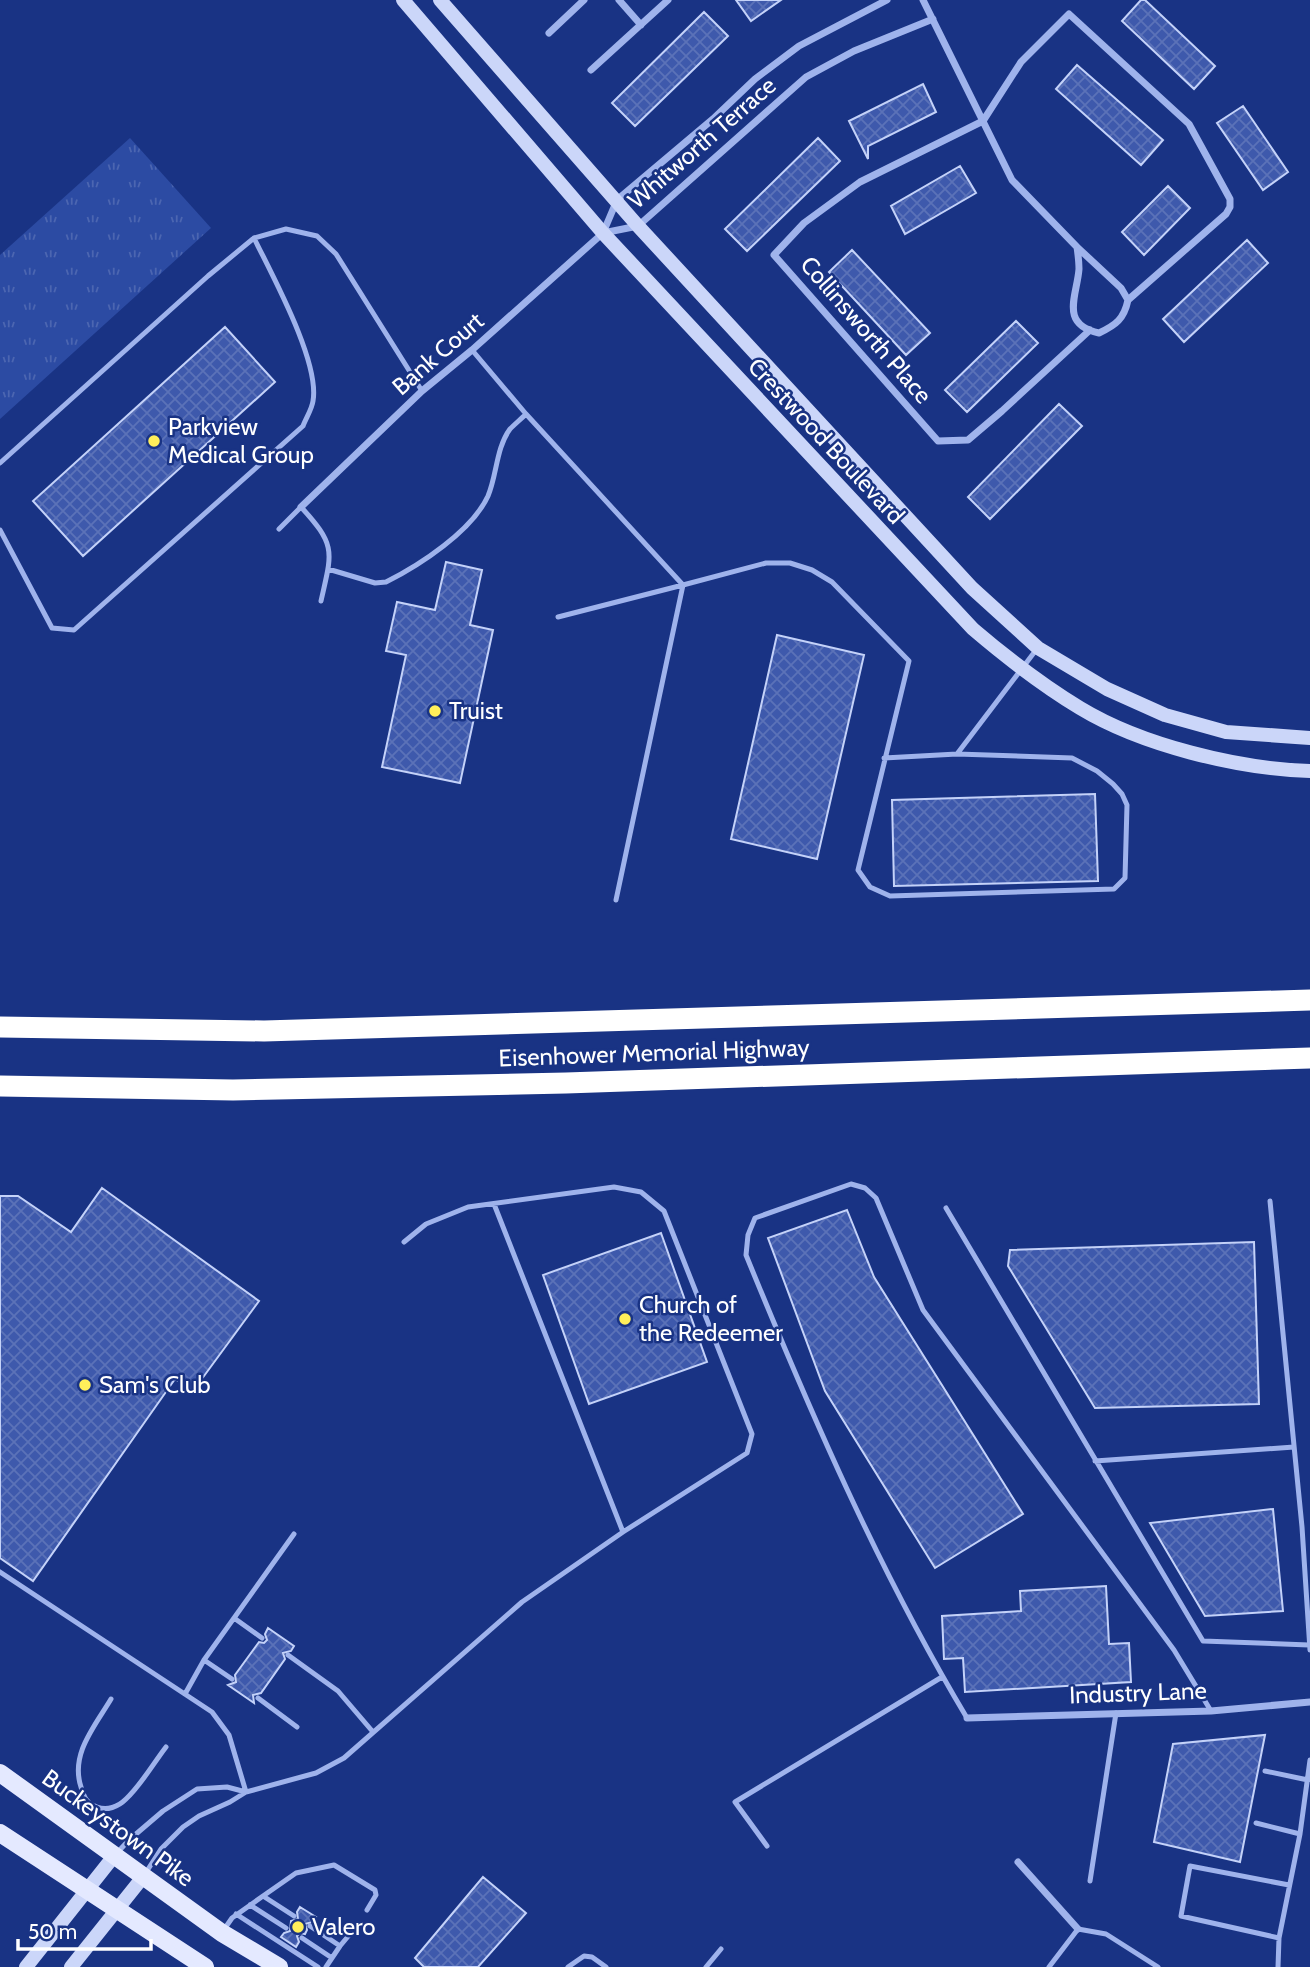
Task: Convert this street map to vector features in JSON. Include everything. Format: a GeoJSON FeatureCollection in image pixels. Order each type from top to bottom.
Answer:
{"type":"FeatureCollection","features":[{"type":"Feature","properties":{"kind":"highway","name":"Eisenhower Memorial Highway"},"geometry":{"type":"LineString","coordinates":[[0,1027],[264,1031],[1310,1000]]}},
{"type":"Feature","properties":{"kind":"highway","name":"Eisenhower Memorial Highway"},"geometry":{"type":"LineString","coordinates":[[0,1086],[233,1090],[552,1083],[1310,1058]]}},
{"type":"Feature","properties":{"kind":"main road","name":"Crestwood Boulevard"},"geometry":{"type":"LineString","coordinates":[[403,0],[603,233],[963,619],[1022,670],[1082,709],[1156,743],[1217,758],[1308,771]]}},
{"type":"Feature","properties":{"kind":"main road","name":"Crestwood Boulevard"},"geometry":{"type":"LineString","coordinates":[[440,0],[638,226],[972,588],[1038,648],[1107,689],[1165,715],[1226,732],[1310,738]]}},
{"type":"Feature","properties":{"kind":"main road","name":"Buckeystown Pike"},"geometry":{"type":"LineString","coordinates":[[0,1773],[222,1933],[279,1967]]}},
{"type":"Feature","properties":{"kind":"main road"},"geometry":{"type":"LineString","coordinates":[[0,1833],[205,1967]]}},
{"type":"Feature","properties":{"kind":"main road"},"geometry":{"type":"LineString","coordinates":[[26,1967],[114,1856]]}},
{"type":"Feature","properties":{"kind":"main road"},"geometry":{"type":"LineString","coordinates":[[71,1967],[143,1877]]}},
{"type":"Feature","properties":{"kind":"street"},"geometry":{"type":"LineString","coordinates":[[549,33],[584,0]]}},
{"type":"Feature","properties":{"kind":"street"},"geometry":{"type":"LineString","coordinates":[[619,0],[641,25]]}},
{"type":"Feature","properties":{"kind":"street"},"geometry":{"type":"LineString","coordinates":[[591,71],[668,0]]}},
{"type":"Feature","properties":{"kind":"street","name":"Whitworth Terrace"},"geometry":{"type":"LineString","coordinates":[[603,233],[617,201],[713,119],[755,79],[799,46],[842,21],[887,0]]}},
{"type":"Feature","properties":{"kind":"street"},"geometry":{"type":"LineString","coordinates":[[923,0],[1013,180],[1077,247],[1121,288],[1128,300]]}},
{"type":"Feature","properties":{"kind":"street"},"geometry":{"type":"LineString","coordinates":[[983,121],[1021,62],[1069,14],[1189,124],[1230,199],[1230,207],[1226,214],[1128,300],[1125,314],[1115,326],[1099,333],[1078,322],[1073,313],[1073,295],[1079,269],[1077,247]]}},
{"type":"Feature","properties":{"kind":"street","name":"Whitworth Terrace"},"geometry":{"type":"LineString","coordinates":[[603,233],[638,226],[752,122],[806,77],[853,51],[933,19]]}},
{"type":"Feature","properties":{"kind":"street","name":"Collinsworth Place"},"geometry":{"type":"LineString","coordinates":[[983,121],[860,182],[804,223],[774,255],[938,441],[968,440],[1090,330]]}},
{"type":"Feature","properties":{"kind":"street","name":"Bank Court"},"geometry":{"type":"LineString","coordinates":[[302,507],[422,391],[603,233]]}},
{"type":"Feature","properties":{"kind":"street","name":"Industry Lane"},"geometry":{"type":"LineString","coordinates":[[967,1718],[1211,1711],[1310,1702]]}},
{"type":"Feature","properties":{"kind":"street"},"geometry":{"type":"LineString","coordinates":[[1018,1861],[1078,1929]]}},
{"type":"Feature","properties":{"kind":"lane"},"geometry":{"type":"LineString","coordinates":[[0,463],[254,238],[286,229],[317,236],[336,254],[422,391]]}},
{"type":"Feature","properties":{"kind":"lane"},"geometry":{"type":"LineString","coordinates":[[0,530],[52,628],[74,630],[303,426],[314,400],[311,372],[302,340],[254,238]]}},
{"type":"Feature","properties":{"kind":"lane"},"geometry":{"type":"LineString","coordinates":[[472,350],[526,414],[683,585]]}},
{"type":"Feature","properties":{"kind":"lane"},"geometry":{"type":"LineString","coordinates":[[328,569],[375,583],[386,582],[461,533],[477,515],[487,497],[495,477],[500,450],[509,430],[526,414]]}},
{"type":"Feature","properties":{"kind":"lane"},"geometry":{"type":"LineString","coordinates":[[279,528],[302,507],[327,539],[331,560],[321,601]]}},
{"type":"Feature","properties":{"kind":"lane"},"geometry":{"type":"LineString","coordinates":[[558,617],[766,563],[790,564],[812,570],[832,582],[909,661],[884,758],[858,870],[870,887],[890,896],[1114,889],[1125,877],[1127,805],[1122,794],[1097,771],[1072,758],[957,754],[884,758]]}},
{"type":"Feature","properties":{"kind":"lane"},"geometry":{"type":"LineString","coordinates":[[616,901],[683,585]]}},
{"type":"Feature","properties":{"kind":"lane"},"geometry":{"type":"LineString","coordinates":[[957,754],[1038,648]]}},
{"type":"Feature","properties":{"kind":"lane"},"geometry":{"type":"LineString","coordinates":[[967,1718],[874,1548],[793,1370],[746,1255],[748,1235],[755,1218],[851,1184],[865,1188],[876,1198],[923,1310],[1174,1650],[1211,1711]]}},
{"type":"Feature","properties":{"kind":"lane"},"geometry":{"type":"LineString","coordinates":[[143,1877],[161,1849],[183,1827],[246,1792],[316,1773],[344,1758],[522,1602],[623,1532],[747,1453],[752,1434],[663,1211],[641,1192],[614,1187],[468,1207],[426,1224],[404,1242]]}},
{"type":"Feature","properties":{"kind":"lane"},"geometry":{"type":"LineString","coordinates":[[946,1208],[1203,1641],[1309,1647],[1302,1527],[1270,1201]]}},
{"type":"Feature","properties":{"kind":"lane"},"geometry":{"type":"LineString","coordinates":[[494,1203],[623,1532]]}},
{"type":"Feature","properties":{"kind":"lane"},"geometry":{"type":"LineString","coordinates":[[1095,1461],[1294,1447]]}},
{"type":"Feature","properties":{"kind":"lane"},"geometry":{"type":"LineString","coordinates":[[184,1694],[204,1660],[294,1534]]}},
{"type":"Feature","properties":{"kind":"lane"},"geometry":{"type":"LineString","coordinates":[[0,1572],[212,1712],[229,1735],[246,1792]]}},
{"type":"Feature","properties":{"kind":"lane"},"geometry":{"type":"LineString","coordinates":[[234,1618],[262,1638]]}},
{"type":"Feature","properties":{"kind":"lane"},"geometry":{"type":"LineString","coordinates":[[288,1656],[338,1691],[373,1732]]}},
{"type":"Feature","properties":{"kind":"lane"},"geometry":{"type":"LineString","coordinates":[[204,1660],[232,1679]]}},
{"type":"Feature","properties":{"kind":"lane"},"geometry":{"type":"LineString","coordinates":[[766,1846],[735,1802],[943,1677]]}},
{"type":"Feature","properties":{"kind":"lane"},"geometry":{"type":"LineString","coordinates":[[258,1698],[298,1727]]}},
{"type":"Feature","properties":{"kind":"lane"},"geometry":{"type":"LineString","coordinates":[[111,1699],[80,1751],[77,1775],[84,1799],[105,1810],[126,1799],[166,1747]]}},
{"type":"Feature","properties":{"kind":"lane"},"geometry":{"type":"LineString","coordinates":[[1090,1881],[1116,1713]]}},
{"type":"Feature","properties":{"kind":"lane"},"geometry":{"type":"LineString","coordinates":[[1278,1967],[1279,1938],[1300,1834],[1310,1760]]}},
{"type":"Feature","properties":{"kind":"lane"},"geometry":{"type":"LineString","coordinates":[[1265,1771],[1308,1780]]}},
{"type":"Feature","properties":{"kind":"lane"},"geometry":{"type":"LineString","coordinates":[[114,1856],[163,1811],[197,1789],[227,1787],[246,1792]]}},
{"type":"Feature","properties":{"kind":"lane"},"geometry":{"type":"LineString","coordinates":[[1256,1823],[1300,1834]]}},
{"type":"Feature","properties":{"kind":"lane"},"geometry":{"type":"LineString","coordinates":[[222,1933],[236,1914],[296,1873],[334,1865],[375,1890],[376,1895],[367,1910]]}},
{"type":"Feature","properties":{"kind":"lane"},"geometry":{"type":"LineString","coordinates":[[1279,1938],[1181,1916],[1191,1866],[1289,1885]]}},
{"type":"Feature","properties":{"kind":"lane"},"geometry":{"type":"LineString","coordinates":[[263,1896],[294,1916]]}},
{"type":"Feature","properties":{"kind":"lane"},"geometry":{"type":"LineString","coordinates":[[250,1905],[286,1928]]}},
{"type":"Feature","properties":{"kind":"lane"},"geometry":{"type":"LineString","coordinates":[[236,1914],[318,1967]]}},
{"type":"Feature","properties":{"kind":"lane"},"geometry":{"type":"LineString","coordinates":[[310,1926],[340,1946]]}},
{"type":"Feature","properties":{"kind":"lane"},"geometry":{"type":"LineString","coordinates":[[1049,1967],[1078,1929],[1106,1934],[1158,1967]]}},
{"type":"Feature","properties":{"kind":"lane"},"geometry":{"type":"LineString","coordinates":[[326,1967],[350,1934]]}},
{"type":"Feature","properties":{"kind":"lane"},"geometry":{"type":"LineString","coordinates":[[302,1938],[332,1958]]}},
{"type":"Feature","properties":{"kind":"lane"},"geometry":{"type":"LineString","coordinates":[[706,1967],[721,1949]]}},
{"type":"Feature","properties":{"kind":"lane"},"geometry":{"type":"LineString","coordinates":[[568,1967],[584,1956],[606,1967]]}},
{"type":"Feature","properties":{"kind":"green space"},"geometry":{"type":"Polygon","coordinates":[[[130,138],[211,228],[0,419],[0,255],[130,138]]]}},
{"type":"Feature","properties":{"kind":"building"},"geometry":{"type":"Polygon","coordinates":[[[736,0],[781,0],[751,21],[736,0]]]}},
{"type":"Feature","properties":{"kind":"building"},"geometry":{"type":"Polygon","coordinates":[[[1141,0],[1145,0],[1215,66],[1194,89],[1122,21],[1141,0]]]}},
{"type":"Feature","properties":{"kind":"building"},"geometry":{"type":"Polygon","coordinates":[[[704,12],[728,36],[635,126],[612,103],[704,12]]]}},
{"type":"Feature","properties":{"kind":"building"},"geometry":{"type":"Polygon","coordinates":[[[1077,65],[1163,140],[1141,165],[1056,89],[1077,65]]]}},
{"type":"Feature","properties":{"kind":"building"},"geometry":{"type":"Polygon","coordinates":[[[923,84],[936,112],[868,146],[868,159],[849,121],[923,84]]]}},
{"type":"Feature","properties":{"kind":"building"},"geometry":{"type":"Polygon","coordinates":[[[1243,106],[1288,172],[1263,190],[1217,123],[1243,106]]]}},
{"type":"Feature","properties":{"kind":"building"},"geometry":{"type":"Polygon","coordinates":[[[818,138],[840,161],[747,251],[725,229],[818,138]]]}},
{"type":"Feature","properties":{"kind":"building"},"geometry":{"type":"Polygon","coordinates":[[[960,166],[976,193],[905,234],[891,206],[960,166]]]}},
{"type":"Feature","properties":{"kind":"building"},"geometry":{"type":"Polygon","coordinates":[[[1168,186],[1190,208],[1144,255],[1122,232],[1168,186]]]}},
{"type":"Feature","properties":{"kind":"building"},"geometry":{"type":"Polygon","coordinates":[[[1247,240],[1268,263],[1184,342],[1163,319],[1247,240]]]}},
{"type":"Feature","properties":{"kind":"building"},"geometry":{"type":"Polygon","coordinates":[[[852,250],[930,333],[906,355],[829,272],[852,250]]]}},
{"type":"Feature","properties":{"kind":"building"},"geometry":{"type":"Polygon","coordinates":[[[1016,321],[1038,343],[967,412],[945,390],[1016,321]]]}},
{"type":"Feature","properties":{"kind":"building","name":"Parkview Medical Group"},"geometry":{"type":"Polygon","coordinates":[[[225,327],[275,382],[83,556],[33,501],[225,327]]]}},
{"type":"Feature","properties":{"kind":"building"},"geometry":{"type":"Polygon","coordinates":[[[1059,404],[1082,426],[990,519],[968,497],[1059,404]]]}},
{"type":"Feature","properties":{"kind":"building","name":"Truist"},"geometry":{"type":"Polygon","coordinates":[[[446,562],[482,570],[470,625],[493,630],[460,783],[382,767],[406,655],[386,651],[397,602],[435,610],[446,562]]]}},
{"type":"Feature","properties":{"kind":"building"},"geometry":{"type":"Polygon","coordinates":[[[777,635],[864,655],[817,859],[731,839],[777,635]]]}},
{"type":"Feature","properties":{"kind":"building"},"geometry":{"type":"Polygon","coordinates":[[[1095,794],[1098,881],[894,886],[892,800],[1095,794]]]}},
{"type":"Feature","properties":{"kind":"building","name":"Sam's Club"},"geometry":{"type":"Polygon","coordinates":[[[102,1188],[259,1301],[193,1391],[175,1379],[33,1581],[0,1558],[0,1196],[18,1196],[71,1232],[102,1188]]]}},
{"type":"Feature","properties":{"kind":"building"},"geometry":{"type":"Polygon","coordinates":[[[847,1210],[874,1277],[1023,1514],[935,1568],[825,1391],[768,1238],[847,1210]]]}},
{"type":"Feature","properties":{"kind":"building","name":"Church of the Redeemer"},"geometry":{"type":"Polygon","coordinates":[[[661,1233],[707,1362],[589,1404],[543,1275],[661,1233]]]}},
{"type":"Feature","properties":{"kind":"building"},"geometry":{"type":"Polygon","coordinates":[[[1254,1242],[1259,1404],[1095,1408],[1008,1266],[1010,1250],[1254,1242]]]}},
{"type":"Feature","properties":{"kind":"building"},"geometry":{"type":"Polygon","coordinates":[[[1273,1509],[1283,1611],[1205,1616],[1150,1523],[1273,1509]]]}},
{"type":"Feature","properties":{"kind":"building"},"geometry":{"type":"Polygon","coordinates":[[[1106,1586],[1109,1644],[1129,1643],[1131,1682],[965,1692],[963,1658],[944,1659],[942,1616],[1021,1611],[1020,1591],[1106,1586]]]}},
{"type":"Feature","properties":{"kind":"building"},"geometry":{"type":"Polygon","coordinates":[[[268,1628],[294,1646],[291,1651],[283,1653],[285,1659],[261,1693],[253,1695],[254,1703],[228,1685],[236,1682],[235,1675],[259,1642],[264,1643],[267,1640],[265,1634],[268,1628]]]}},
{"type":"Feature","properties":{"kind":"building"},"geometry":{"type":"Polygon","coordinates":[[[1265,1735],[1240,1862],[1154,1842],[1173,1744],[1265,1735]]]}},
{"type":"Feature","properties":{"kind":"building"},"geometry":{"type":"Polygon","coordinates":[[[483,1877],[526,1913],[478,1967],[424,1967],[415,1958],[483,1877]]]}},
{"type":"Feature","properties":{"kind":"building","name":"Valero"},"geometry":{"type":"Polygon","coordinates":[[[300,1907],[316,1917],[313,1922],[305,1924],[305,1934],[300,1933],[297,1936],[299,1942],[296,1947],[281,1937],[290,1931],[291,1921],[298,1919],[297,1912],[300,1907]]]}},
{"type":"Feature","properties":{"kind":"place","name":"Parkview Medical Group"},"geometry":{"type":"Point","coordinates":[154,441]}},
{"type":"Feature","properties":{"kind":"place","name":"Truist"},"geometry":{"type":"Point","coordinates":[435,711]}},
{"type":"Feature","properties":{"kind":"place","name":"Church of the Redeemer"},"geometry":{"type":"Point","coordinates":[625,1319]}},
{"type":"Feature","properties":{"kind":"place","name":"Sam's Club"},"geometry":{"type":"Point","coordinates":[85,1385]}},
{"type":"Feature","properties":{"kind":"place","name":"Valero"},"geometry":{"type":"Point","coordinates":[298,1927]}}]}
